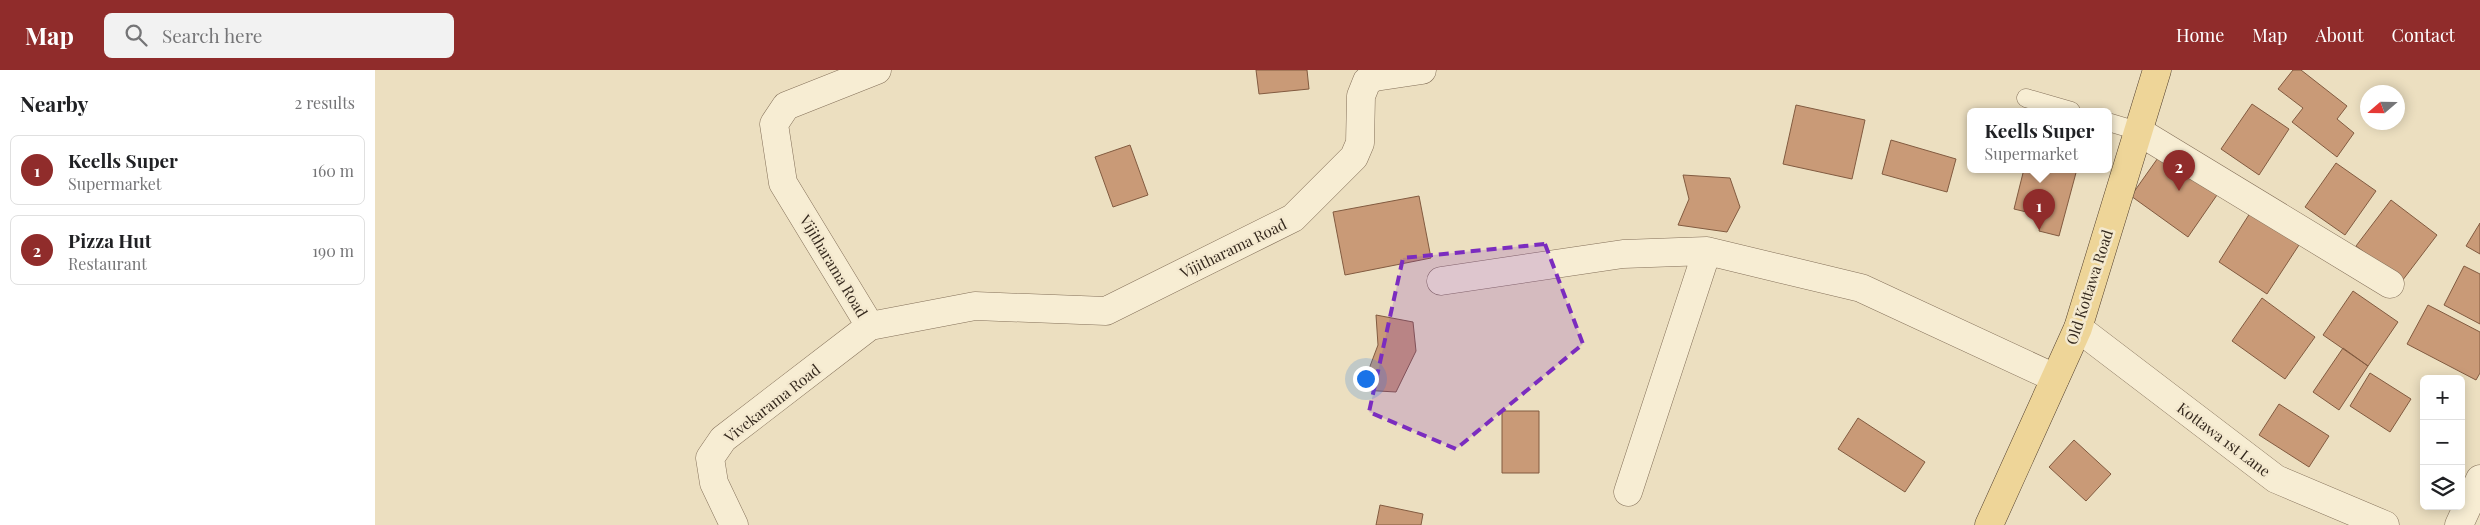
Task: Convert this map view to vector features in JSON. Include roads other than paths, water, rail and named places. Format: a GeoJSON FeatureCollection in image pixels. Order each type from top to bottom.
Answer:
{"type":"FeatureCollection","features":[{"type":"Feature","properties":{"kind":"main road","name":"Old Kottawa Road"},"geometry":{"type":"LineString","coordinates":[[1989,525],[2078,328],[2157,70]]}},
{"type":"Feature","properties":{"kind":"street","name":"Vijitharama Road"},"geometry":{"type":"LineString","coordinates":[[877,70],[786,106],[774,124],[783,183],[870,326],[975,306],[1106,311],[1293,218],[1354,156],[1360,144],[1361,96],[1367,81],[1375,77],[1423,70]]}},
{"type":"Feature","properties":{"kind":"street"},"geometry":{"type":"LineString","coordinates":[[2139,131],[2390,284]]}},
{"type":"Feature","properties":{"kind":"street"},"geometry":{"type":"LineString","coordinates":[[1441,281],[1623,254],[1707,251],[1861,288],[2055,378]]}},
{"type":"Feature","properties":{"kind":"street"},"geometry":{"type":"LineString","coordinates":[[1628,492],[1707,251]]}},
{"type":"Feature","properties":{"kind":"street","name":"Vivekarama Road"},"geometry":{"type":"LineString","coordinates":[[734,525],[715,483],[710,458],[723,439],[870,326]]}},
{"type":"Feature","properties":{"kind":"street","name":"Kottawa 1st Lane"},"geometry":{"type":"LineString","coordinates":[[2078,328],[2276,479],[2385,525]]}},
{"type":"Feature","properties":{"kind":"street"},"geometry":{"type":"LineString","coordinates":[[2459,525],[2480,479]]}},
{"type":"Feature","properties":{"kind":"lane"},"geometry":{"type":"LineString","coordinates":[[2026,98],[2061,108]]}},
{"type":"Feature","properties":{"kind":"lane"},"geometry":{"type":"LineString","coordinates":[[2112,123],[2139,131]]}},
{"type":"Feature","properties":{"kind":"place","name":"Pizza Hut"},"geometry":{"type":"Point","coordinates":[2179,191]}},
{"type":"Feature","properties":{"kind":"place","name":"Keells Super"},"geometry":{"type":"Point","coordinates":[2039,230]}}]}
